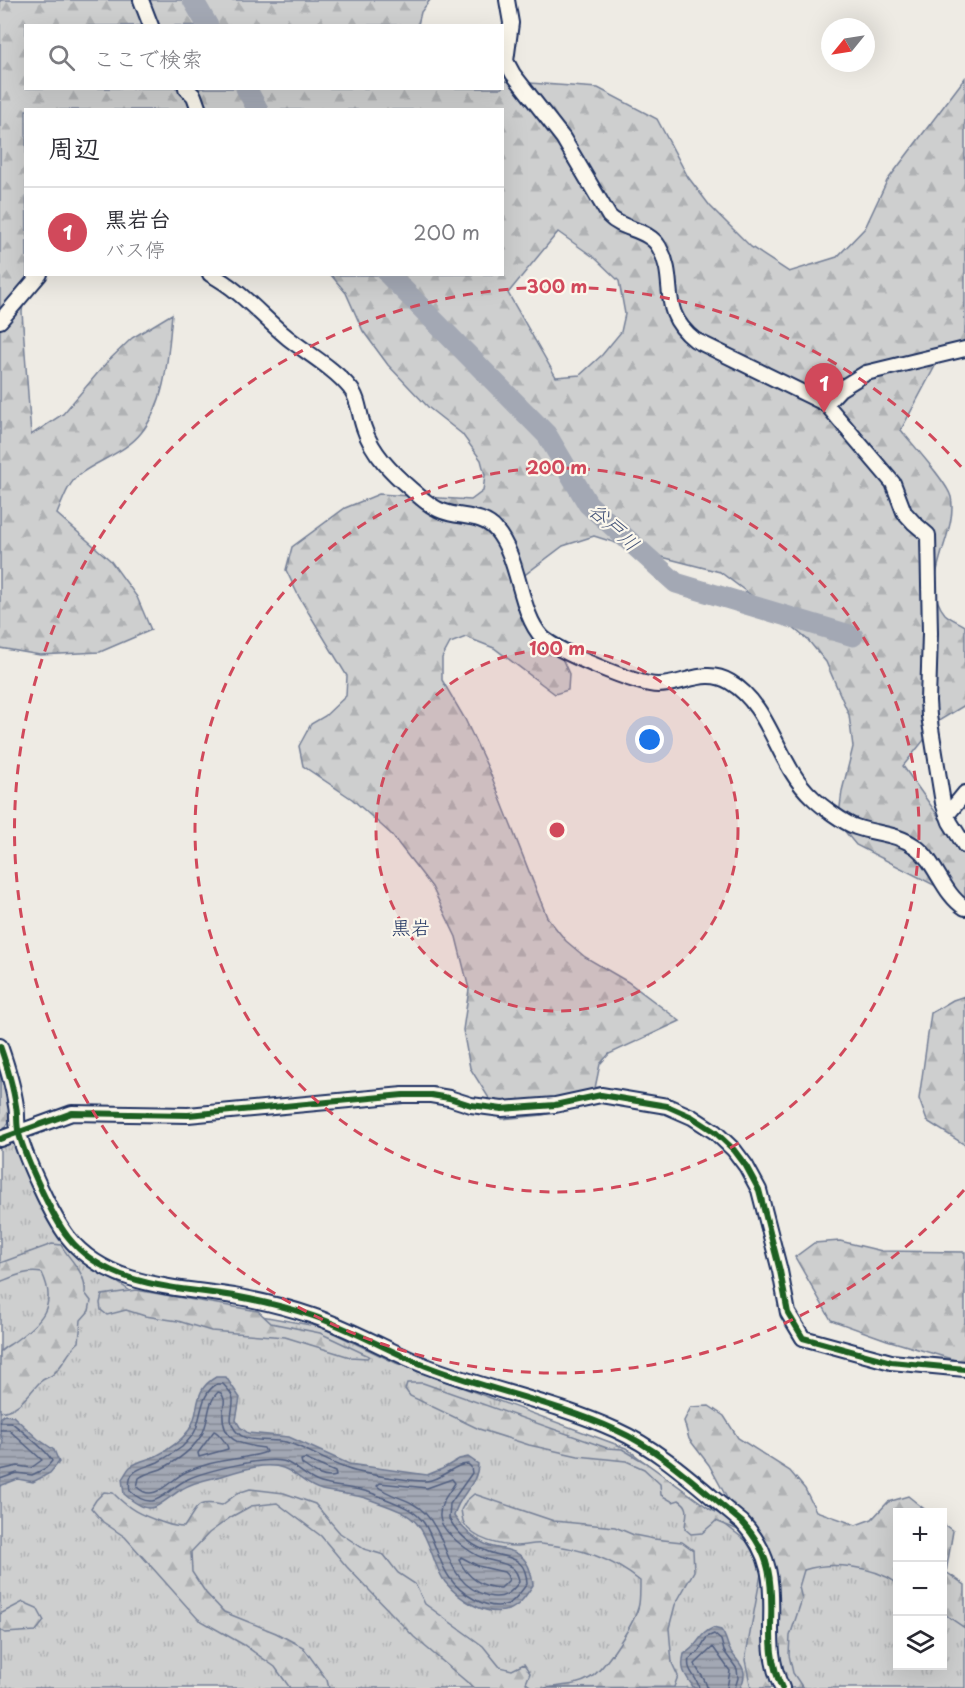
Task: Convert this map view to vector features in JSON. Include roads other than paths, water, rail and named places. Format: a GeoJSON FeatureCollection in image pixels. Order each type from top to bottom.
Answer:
{"type":"FeatureCollection","features":[{"type":"Feature","properties":{"kind":"street"},"geometry":{"type":"LineString","coordinates":[[141,0],[150,24]]}},
{"type":"Feature","properties":{"kind":"street"},"geometry":{"type":"LineString","coordinates":[[507,0],[511,23],[506,60],[513,74],[563,138],[609,216],[616,224],[654,240],[659,247],[667,269],[675,318],[680,327],[695,340],[826,404],[892,483],[904,512],[928,535],[930,633],[928,701],[946,815],[965,846]]}},
{"type":"Feature","properties":{"kind":"street"},"geometry":{"type":"LineString","coordinates":[[188,90],[194,96],[198,108]]}},
{"type":"Feature","properties":{"kind":"street"},"geometry":{"type":"LineString","coordinates":[[0,321],[38,276]]}},
{"type":"Feature","properties":{"kind":"street"},"geometry":{"type":"LineString","coordinates":[[213,276],[242,294],[287,337],[350,388],[369,440],[389,469],[404,483],[429,504],[440,510],[483,520],[496,529],[510,554],[533,626],[541,636],[550,643],[601,667],[645,684],[660,686],[704,675],[728,680],[748,696],[757,708],[790,770],[812,797],[853,826],[894,836],[917,848],[934,868],[951,896],[965,908]]}},
{"type":"Feature","properties":{"kind":"street"},"geometry":{"type":"LineString","coordinates":[[826,404],[840,389],[866,373],[965,350]]}},
{"type":"Feature","properties":{"kind":"street"},"geometry":{"type":"LineString","coordinates":[[946,815],[965,793]]}},
{"type":"Feature","properties":{"kind":"street"},"geometry":{"type":"LineString","coordinates":[[0,1046],[12,1083],[18,1132],[39,1183],[68,1238],[88,1257],[111,1270],[160,1287],[261,1302],[315,1317],[427,1366],[617,1430],[655,1452],[754,1534],[771,1576],[771,1650],[776,1676],[782,1688]]}},
{"type":"Feature","properties":{"kind":"street"},"geometry":{"type":"LineString","coordinates":[[0,1139],[72,1113],[188,1115],[403,1095],[431,1095],[471,1105],[502,1109],[555,1105],[600,1095],[667,1106],[680,1110],[715,1132],[734,1150],[746,1166],[759,1190],[780,1271],[788,1313],[803,1338],[891,1362],[965,1369]]}},
{"type":"Feature","properties":{"kind":"water"},"geometry":{"type":"Polygon","coordinates":[[[216,1377],[226,1377],[240,1398],[236,1420],[240,1427],[248,1433],[289,1437],[349,1464],[427,1475],[468,1457],[478,1464],[477,1471],[459,1502],[454,1516],[460,1525],[480,1542],[514,1552],[523,1558],[531,1573],[533,1585],[519,1603],[508,1610],[490,1611],[473,1605],[445,1582],[422,1531],[408,1516],[365,1498],[316,1488],[288,1470],[276,1466],[254,1467],[197,1482],[154,1507],[148,1508],[134,1502],[124,1494],[122,1479],[130,1467],[165,1451],[182,1438],[193,1423],[203,1389],[216,1377]]]}},
{"type":"Feature","properties":{"kind":"water"},"geometry":{"type":"Polygon","coordinates":[[[4,1415],[13,1416],[54,1450],[59,1462],[50,1473],[33,1482],[18,1479],[0,1486],[0,1457],[3,1441],[0,1432],[0,1418],[4,1415]]]}},
{"type":"Feature","properties":{"kind":"water"},"geometry":{"type":"Polygon","coordinates":[[[713,1628],[721,1630],[729,1648],[742,1666],[744,1675],[740,1688],[694,1688],[684,1672],[684,1654],[713,1628]]]}},
{"type":"Feature","properties":{"kind":"waterway","name":"谷戸川"},"geometry":{"type":"LineString","coordinates":[[193,0],[207,24]]}},
{"type":"Feature","properties":{"kind":"waterway","name":"谷戸川"},"geometry":{"type":"LineString","coordinates":[[247,90],[257,108]]}},
{"type":"Feature","properties":{"kind":"waterway","name":"谷戸川"},"geometry":{"type":"LineString","coordinates":[[390,276],[547,435],[588,504],[676,583],[853,636]]}},
{"type":"Feature","properties":{"kind":"place","name":"黒岩台"},"geometry":{"type":"Point","coordinates":[824,413]}},
{"type":"Feature","properties":{"kind":"district","name":"黒岩"},"geometry":{"type":"Point","coordinates":[411,928]}}]}
